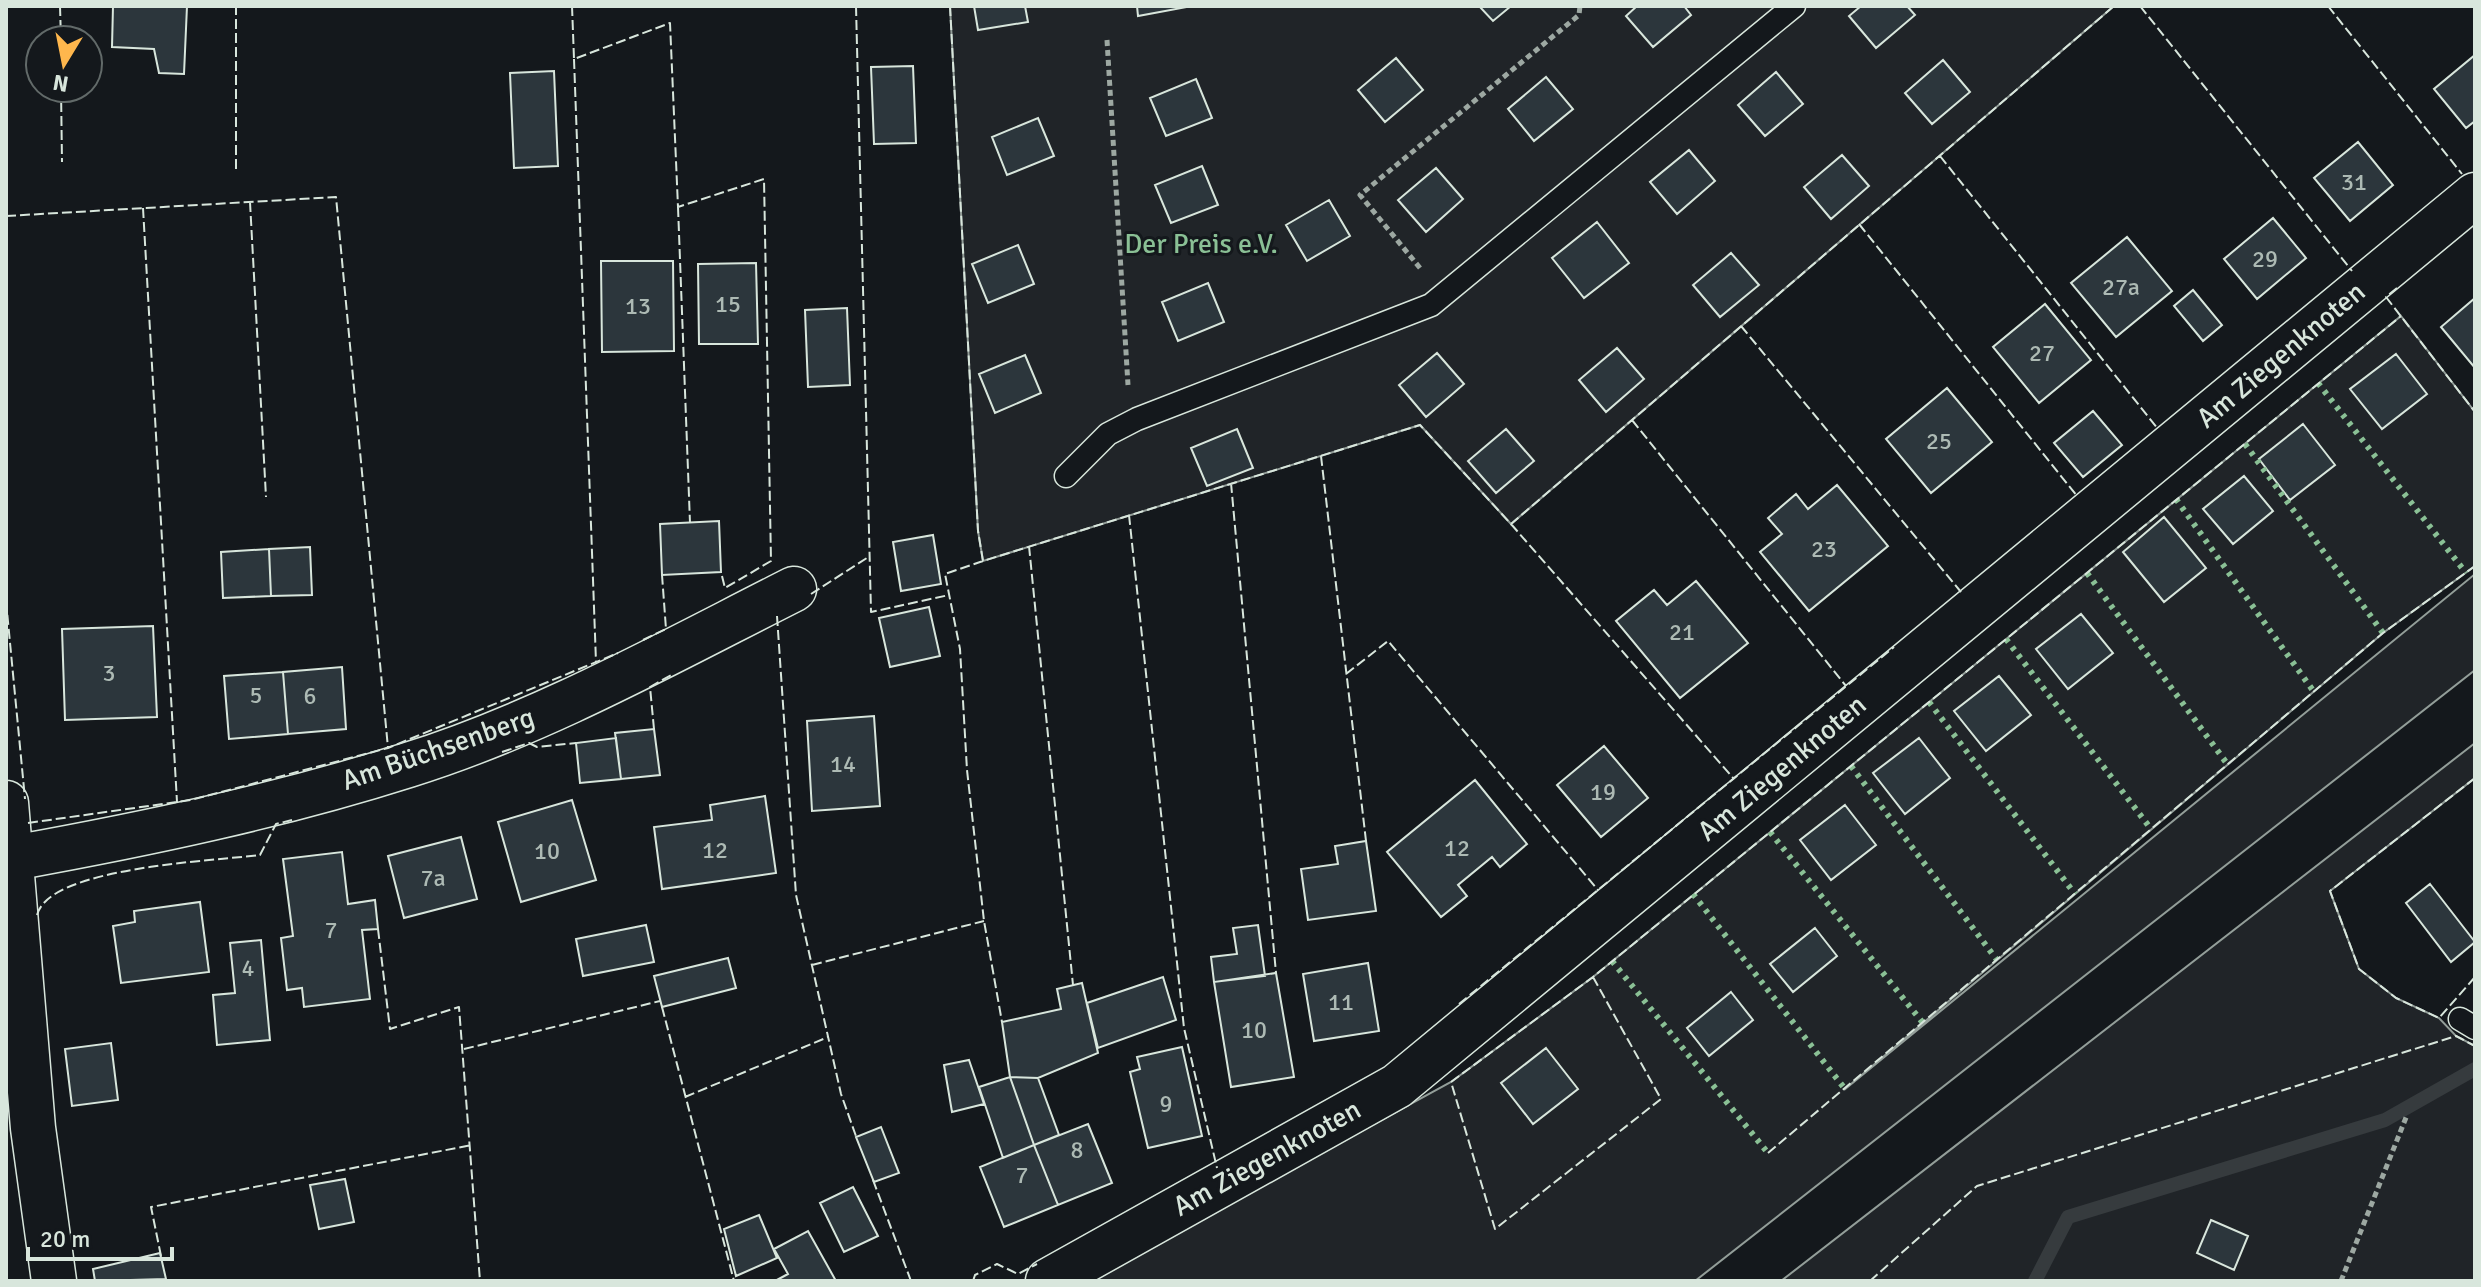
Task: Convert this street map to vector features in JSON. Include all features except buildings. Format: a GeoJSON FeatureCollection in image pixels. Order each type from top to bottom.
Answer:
{"type":"FeatureCollection","features":[{"type":"Feature","properties":{"kind":"street","name":"Am Ziegenknoten"},"geometry":{"type":"LineString","coordinates":[[1048,1281],[1397,1086],[2475,195]]}},
{"type":"Feature","properties":{"kind":"street","name":"Am Büchsenberg"},"geometry":{"type":"LineString","coordinates":[[13,858],[234,813],[410,765],[570,701],[794,589]]}},
{"type":"Feature","properties":{"kind":"street"},"geometry":{"type":"LineString","coordinates":[[6,803],[13,858],[33,1128],[54,1281]]}},
{"type":"Feature","properties":{"kind":"lane"},"geometry":{"type":"LineString","coordinates":[[1066,476],[1108,434],[1130,422],[1431,305],[1794,6]]}},
{"type":"Feature","properties":{"kind":"path"},"geometry":{"type":"LineString","coordinates":[[1443,296],[1360,195],[1579,15],[1580,6]]}},
{"type":"Feature","properties":{"kind":"path"},"geometry":{"type":"LineString","coordinates":[[1107,40],[1130,422]]}},
{"type":"Feature","properties":{"kind":"path"},"geometry":{"type":"LineString","coordinates":[[2341,1281],[2407,1115]]}},
{"type":"Feature","properties":{"kind":"green space","name":"Der Preis e.V."},"geometry":{"type":"Polygon","coordinates":[[[950,6],[2114,6],[1511,524],[1420,425],[983,561],[978,531],[950,6]]]}},
{"type":"Feature","properties":{"kind":"green space"},"geometry":{"type":"Polygon","coordinates":[[[2401,316],[2475,412],[2475,566],[2383,633],[1844,1090],[2475,574],[2475,670],[1695,1281],[1087,1281],[1451,1082],[1593,977],[2401,316]]]}},
{"type":"Feature","properties":{"kind":"green space"},"geometry":{"type":"Polygon","coordinates":[[[2475,743],[2475,778],[2330,891],[2359,969],[2396,998],[2439,1018],[2456,1036],[2475,1046],[2475,1281],[1781,1281],[2475,743]]]}},
{"type":"Feature","properties":{"kind":"waterway"},"geometry":{"type":"LineString","coordinates":[[2035,1281],[2068,1217],[2385,1120],[2475,1069]]}},
{"type":"Feature","properties":{"kind":"hedge"},"geometry":{"type":"LineString","coordinates":[[2318,383],[2466,573]]}},
{"type":"Feature","properties":{"kind":"hedge"},"geometry":{"type":"LineString","coordinates":[[2245,444],[2383,633]]}},
{"type":"Feature","properties":{"kind":"hedge"},"geometry":{"type":"LineString","coordinates":[[2176,499],[2314,692]]}},
{"type":"Feature","properties":{"kind":"hedge"},"geometry":{"type":"LineString","coordinates":[[2087,573],[2228,765]]}},
{"type":"Feature","properties":{"kind":"hedge"},"geometry":{"type":"LineString","coordinates":[[2006,639],[2151,829]]}},
{"type":"Feature","properties":{"kind":"hedge"},"geometry":{"type":"LineString","coordinates":[[1929,702],[2075,894]]}},
{"type":"Feature","properties":{"kind":"hedge"},"geometry":{"type":"LineString","coordinates":[[1851,766],[1997,960]]}},
{"type":"Feature","properties":{"kind":"hedge"},"geometry":{"type":"LineString","coordinates":[[1770,832],[1923,1023]]}},
{"type":"Feature","properties":{"kind":"hedge"},"geometry":{"type":"LineString","coordinates":[[1693,894],[1845,1089]]}},
{"type":"Feature","properties":{"kind":"hedge"},"geometry":{"type":"LineString","coordinates":[[1612,961],[1768,1153]]}},
{"type":"Feature","properties":{"kind":"fence"},"geometry":{"type":"LineString","coordinates":[[60,6],[61,24]]}},
{"type":"Feature","properties":{"kind":"fence"},"geometry":{"type":"LineString","coordinates":[[236,6],[236,169]]}},
{"type":"Feature","properties":{"kind":"fence"},"geometry":{"type":"LineString","coordinates":[[572,6],[574,59],[670,23],[678,207],[764,179],[771,561],[725,588],[721,572]]}},
{"type":"Feature","properties":{"kind":"fence"},"geometry":{"type":"LineString","coordinates":[[856,6],[871,612],[949,595]]}},
{"type":"Feature","properties":{"kind":"fence"},"geometry":{"type":"LineString","coordinates":[[950,6],[978,531],[983,561],[1420,425],[1511,524],[2114,6]]}},
{"type":"Feature","properties":{"kind":"fence"},"geometry":{"type":"LineString","coordinates":[[2140,6],[2352,271]]}},
{"type":"Feature","properties":{"kind":"fence"},"geometry":{"type":"LineString","coordinates":[[2328,6],[2462,174]]}},
{"type":"Feature","properties":{"kind":"fence"},"geometry":{"type":"LineString","coordinates":[[574,59],[596,662]]}},
{"type":"Feature","properties":{"kind":"fence"},"geometry":{"type":"LineString","coordinates":[[61,104],[62,162]]}},
{"type":"Feature","properties":{"kind":"fence"},"geometry":{"type":"LineString","coordinates":[[1940,156],[2158,429]]}},
{"type":"Feature","properties":{"kind":"fence"},"geometry":{"type":"LineString","coordinates":[[6,216],[336,197],[388,748]]}},
{"type":"Feature","properties":{"kind":"fence"},"geometry":{"type":"LineString","coordinates":[[250,202],[266,497]]}},
{"type":"Feature","properties":{"kind":"fence"},"geometry":{"type":"LineString","coordinates":[[678,207],[690,523]]}},
{"type":"Feature","properties":{"kind":"fence"},"geometry":{"type":"LineString","coordinates":[[143,208],[177,802]]}},
{"type":"Feature","properties":{"kind":"fence"},"geometry":{"type":"LineString","coordinates":[[1859,224],[2077,496]]}},
{"type":"Feature","properties":{"kind":"fence"},"geometry":{"type":"LineString","coordinates":[[2397,288],[2386,297],[2475,412]]}},
{"type":"Feature","properties":{"kind":"fence"},"geometry":{"type":"LineString","coordinates":[[1593,977],[1661,1099],[1495,1229],[1451,1082],[1593,977],[2401,316]]}},
{"type":"Feature","properties":{"kind":"fence"},"geometry":{"type":"LineString","coordinates":[[1741,326],[1961,592]]}},
{"type":"Feature","properties":{"kind":"fence"},"geometry":{"type":"LineString","coordinates":[[1632,420],[1846,686]]}},
{"type":"Feature","properties":{"kind":"fence"},"geometry":{"type":"LineString","coordinates":[[1321,456],[1366,841]]}},
{"type":"Feature","properties":{"kind":"fence"},"geometry":{"type":"LineString","coordinates":[[1231,483],[1276,973]]}},
{"type":"Feature","properties":{"kind":"fence"},"geometry":{"type":"LineString","coordinates":[[1129,515],[1184,1028],[1217,1168]]}},
{"type":"Feature","properties":{"kind":"fence"},"geometry":{"type":"LineString","coordinates":[[1511,524],[1734,779]]}},
{"type":"Feature","properties":{"kind":"fence"},"geometry":{"type":"LineString","coordinates":[[1029,546],[1073,985]]}},
{"type":"Feature","properties":{"kind":"fence"},"geometry":{"type":"LineString","coordinates":[[811,594],[870,556]]}},
{"type":"Feature","properties":{"kind":"fence"},"geometry":{"type":"LineString","coordinates":[[983,561],[945,574],[960,649],[967,770],[984,921],[1002,1022]]}},
{"type":"Feature","properties":{"kind":"fence"},"geometry":{"type":"LineString","coordinates":[[1768,1153],[2383,633],[2475,566]]}},
{"type":"Feature","properties":{"kind":"fence"},"geometry":{"type":"LineString","coordinates":[[643,640],[666,629],[662,575]]}},
{"type":"Feature","properties":{"kind":"fence"},"geometry":{"type":"LineString","coordinates":[[6,601],[25,799]]}},
{"type":"Feature","properties":{"kind":"fence"},"geometry":{"type":"LineString","coordinates":[[777,616],[796,895],[841,1094],[857,1139]]}},
{"type":"Feature","properties":{"kind":"fence"},"geometry":{"type":"LineString","coordinates":[[1346,674],[1388,641],[1598,890]]}},
{"type":"Feature","properties":{"kind":"fence"},"geometry":{"type":"LineString","coordinates":[[1459,1004],[1894,647]]}},
{"type":"Feature","properties":{"kind":"fence"},"geometry":{"type":"LineString","coordinates":[[28,823],[191,800],[388,748],[618,653]]}},
{"type":"Feature","properties":{"kind":"fence"},"geometry":{"type":"LineString","coordinates":[[654,729],[650,687],[673,674]]}},
{"type":"Feature","properties":{"kind":"fence"},"geometry":{"type":"LineString","coordinates":[[502,752],[529,743],[537,747],[576,743]]}},
{"type":"Feature","properties":{"kind":"fence"},"geometry":{"type":"LineString","coordinates":[[2475,778],[2330,891],[2359,969],[2396,998],[2439,1018],[2475,977]]}},
{"type":"Feature","properties":{"kind":"fence"},"geometry":{"type":"LineString","coordinates":[[37,915],[48,899],[70,886],[101,877],[172,864],[260,855],[276,824],[292,820]]}},
{"type":"Feature","properties":{"kind":"fence"},"geometry":{"type":"LineString","coordinates":[[812,965],[984,921]]}},
{"type":"Feature","properties":{"kind":"fence"},"geometry":{"type":"LineString","coordinates":[[378,929],[390,1029],[459,1007],[480,1281]]}},
{"type":"Feature","properties":{"kind":"fence"},"geometry":{"type":"LineString","coordinates":[[464,1049],[660,1001]]}},
{"type":"Feature","properties":{"kind":"fence"},"geometry":{"type":"LineString","coordinates":[[662,1007],[734,1281]]}},
{"type":"Feature","properties":{"kind":"fence"},"geometry":{"type":"LineString","coordinates":[[1870,1281],[1977,1186],[2456,1036],[2475,1046]]}},
{"type":"Feature","properties":{"kind":"fence"},"geometry":{"type":"LineString","coordinates":[[685,1097],[828,1037]]}},
{"type":"Feature","properties":{"kind":"fence"},"geometry":{"type":"LineString","coordinates":[[161,1256],[151,1207],[472,1145]]}},
{"type":"Feature","properties":{"kind":"fence"},"geometry":{"type":"LineString","coordinates":[[873,1180],[911,1281]]}},
{"type":"Feature","properties":{"kind":"fence"},"geometry":{"type":"LineString","coordinates":[[973,1281],[975,1275],[997,1264],[1018,1274],[1037,1264]]}}]}
